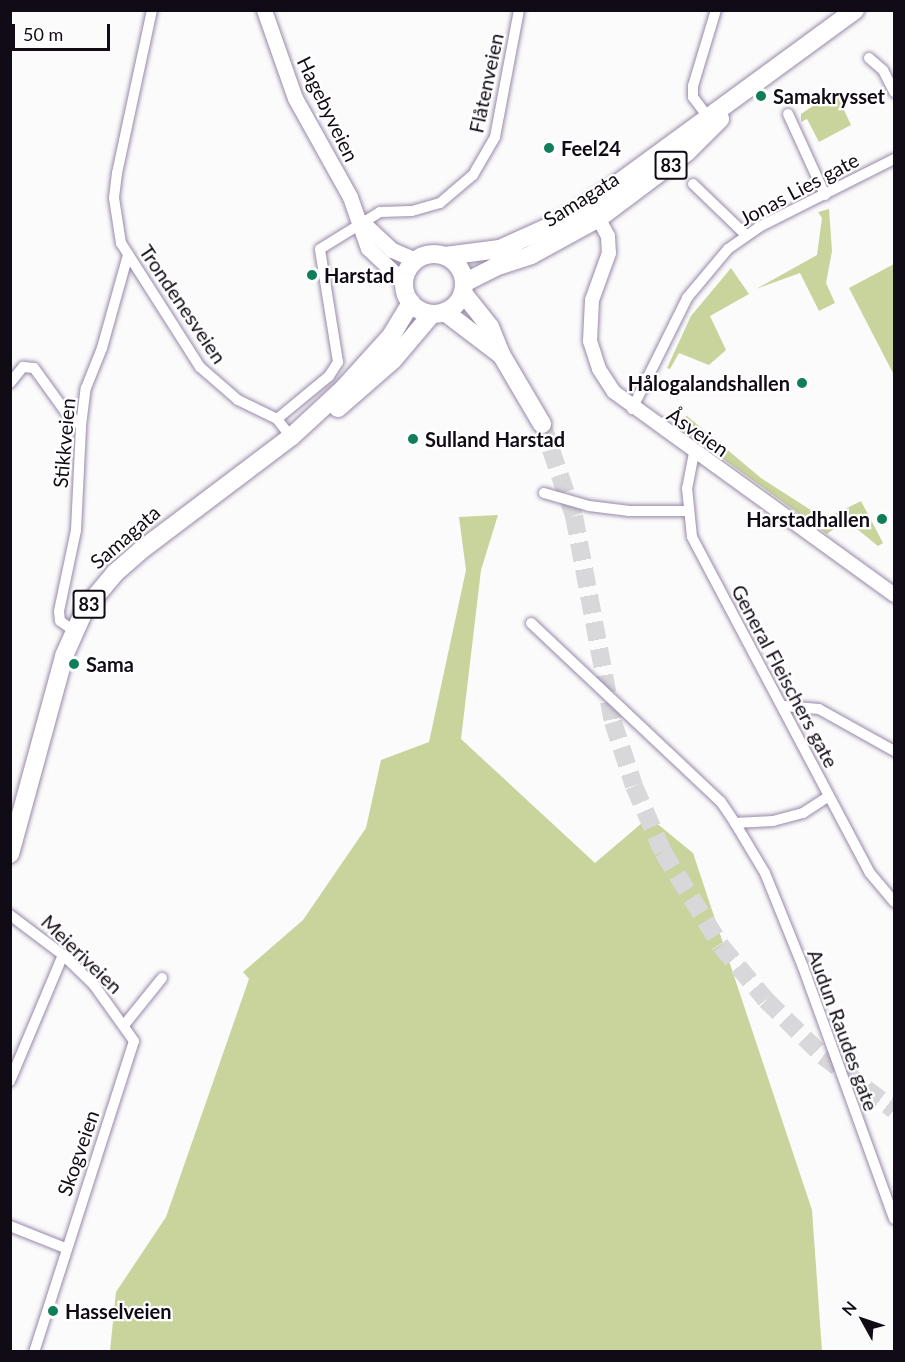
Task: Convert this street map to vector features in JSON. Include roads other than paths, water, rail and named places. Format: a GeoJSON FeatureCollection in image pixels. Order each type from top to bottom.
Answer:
{"type":"FeatureCollection","features":[{"type":"Feature","properties":{"kind":"highway","name":"83"},"geometry":{"type":"LineString","coordinates":[[735,102],[855,10]]}},
{"type":"Feature","properties":{"kind":"highway","name":"Samagata"},"geometry":{"type":"LineString","coordinates":[[445,256],[500,249],[595,212],[708,117],[735,102]]}},
{"type":"Feature","properties":{"kind":"highway","name":"Samagata"},"geometry":{"type":"LineString","coordinates":[[464,288],[495,267],[531,255],[687,152],[735,102]]}},
{"type":"Feature","properties":{"kind":"highway","name":"83"},"geometry":{"type":"LineString","coordinates":[[416,260],[427,254],[445,256]]}},
{"type":"Feature","properties":{"kind":"highway"},"geometry":{"type":"LineString","coordinates":[[445,256],[460,269],[464,288],[490,327],[502,356],[542,424]]}},
{"type":"Feature","properties":{"kind":"highway"},"geometry":{"type":"LineString","coordinates":[[416,260],[404,282],[411,303],[439,313],[502,356]]}},
{"type":"Feature","properties":{"kind":"highway","name":"83"},"geometry":{"type":"LineString","coordinates":[[439,313],[464,288]]}},
{"type":"Feature","properties":{"kind":"highway","name":"Samagata"},"geometry":{"type":"LineString","coordinates":[[10,854],[49,707],[74,631],[85,609],[115,573],[291,436],[379,351],[411,303]]}},
{"type":"Feature","properties":{"kind":"highway","name":"Samagata"},"geometry":{"type":"LineString","coordinates":[[291,436],[327,416],[370,382],[439,313]]}},
{"type":"Feature","properties":{"kind":"main road","name":"Hagebyveien"},"geometry":{"type":"LineString","coordinates":[[264,10],[296,98],[362,222],[368,249],[404,282]]}},
{"type":"Feature","properties":{"kind":"main road","name":"Hagebyveien"},"geometry":{"type":"LineString","coordinates":[[362,222],[392,250],[416,260]]}},
{"type":"Feature","properties":{"kind":"street","name":"Trondenesveien"},"geometry":{"type":"LineString","coordinates":[[152,10],[114,198],[116,221],[128,255],[159,298],[200,367],[238,400],[278,419],[291,436]]}},
{"type":"Feature","properties":{"kind":"street","name":"Flåtenveien"},"geometry":{"type":"LineString","coordinates":[[278,419],[329,376],[338,362],[320,249],[362,222],[387,210],[430,207],[473,175],[495,137],[519,10]]}},
{"type":"Feature","properties":{"kind":"street"},"geometry":{"type":"LineString","coordinates":[[708,117],[693,97],[693,86],[716,10]]}},
{"type":"Feature","properties":{"kind":"street"},"geometry":{"type":"LineString","coordinates":[[869,58],[883,69],[894,92]]}},
{"type":"Feature","properties":{"kind":"street"},"geometry":{"type":"LineString","coordinates":[[788,114],[825,195]]}},
{"type":"Feature","properties":{"kind":"street","name":"Jonas Lies gate"},"geometry":{"type":"LineString","coordinates":[[632,408],[687,298],[712,265],[746,235],[894,159]]}},
{"type":"Feature","properties":{"kind":"street"},"geometry":{"type":"LineString","coordinates":[[693,184],[746,235]]}},
{"type":"Feature","properties":{"kind":"street","name":"Åsveien"},"geometry":{"type":"LineString","coordinates":[[595,212],[608,236],[609,253],[592,300],[590,341],[606,381],[632,408],[894,595]]}},
{"type":"Feature","properties":{"kind":"street","name":"Stikkveien"},"geometry":{"type":"LineString","coordinates":[[74,631],[60,621],[59,610],[76,530],[81,426],[86,388],[102,348],[128,255]]}},
{"type":"Feature","properties":{"kind":"street"},"geometry":{"type":"LineString","coordinates":[[10,383],[23,368],[34,368],[65,411],[81,426]]}},
{"type":"Feature","properties":{"kind":"street","name":"General Fleischers gate"},"geometry":{"type":"LineString","coordinates":[[694,453],[689,462],[687,511],[692,537],[708,572],[784,706],[828,797],[870,873],[894,902]]}},
{"type":"Feature","properties":{"kind":"street"},"geometry":{"type":"LineString","coordinates":[[544,493],[589,506],[628,511],[687,511]]}},
{"type":"Feature","properties":{"kind":"street","name":"Audun Raudes gate"},"geometry":{"type":"LineString","coordinates":[[531,623],[721,802],[735,823],[765,873],[803,967],[894,1219]]}},
{"type":"Feature","properties":{"kind":"street"},"geometry":{"type":"LineString","coordinates":[[784,706],[819,709],[894,751]]}},
{"type":"Feature","properties":{"kind":"street"},"geometry":{"type":"LineString","coordinates":[[735,823],[773,821],[803,813],[828,797]]}},
{"type":"Feature","properties":{"kind":"street","name":"Meieriveien"},"geometry":{"type":"LineString","coordinates":[[10,915],[63,955],[125,1024]]}},
{"type":"Feature","properties":{"kind":"street"},"geometry":{"type":"LineString","coordinates":[[10,1081],[63,955]]}},
{"type":"Feature","properties":{"kind":"street"},"geometry":{"type":"LineString","coordinates":[[125,1024],[162,978]]}},
{"type":"Feature","properties":{"kind":"street","name":"Skogveien"},"geometry":{"type":"LineString","coordinates":[[34,1352],[65,1248],[132,1052],[134,1041],[125,1024]]}},
{"type":"Feature","properties":{"kind":"street"},"geometry":{"type":"LineString","coordinates":[[10,1226],[65,1248]]}},
{"type":"Feature","properties":{"kind":"tunnel"},"geometry":{"type":"LineString","coordinates":[[542,424],[574,516],[613,722],[634,786],[663,852],[721,946],[766,1000],[823,1056],[894,1110]]}},
{"type":"Feature","properties":{"kind":"place","name":"Samakrysset"},"geometry":{"type":"Point","coordinates":[761,96]}},
{"type":"Feature","properties":{"kind":"place","name":"Feel24"},"geometry":{"type":"Point","coordinates":[549,148]}},
{"type":"Feature","properties":{"kind":"place","name":"Harstad"},"geometry":{"type":"Point","coordinates":[312,275]}},
{"type":"Feature","properties":{"kind":"place","name":"Hålogalandshallen"},"geometry":{"type":"Point","coordinates":[802,383]}},
{"type":"Feature","properties":{"kind":"place","name":"Sulland Harstad"},"geometry":{"type":"Point","coordinates":[413,439]}},
{"type":"Feature","properties":{"kind":"place","name":"Harstadhallen"},"geometry":{"type":"Point","coordinates":[882,519]}},
{"type":"Feature","properties":{"kind":"place","name":"Sama"},"geometry":{"type":"Point","coordinates":[74,664]}},
{"type":"Feature","properties":{"kind":"place","name":"Hasselveien"},"geometry":{"type":"Point","coordinates":[53,1311]}}]}
